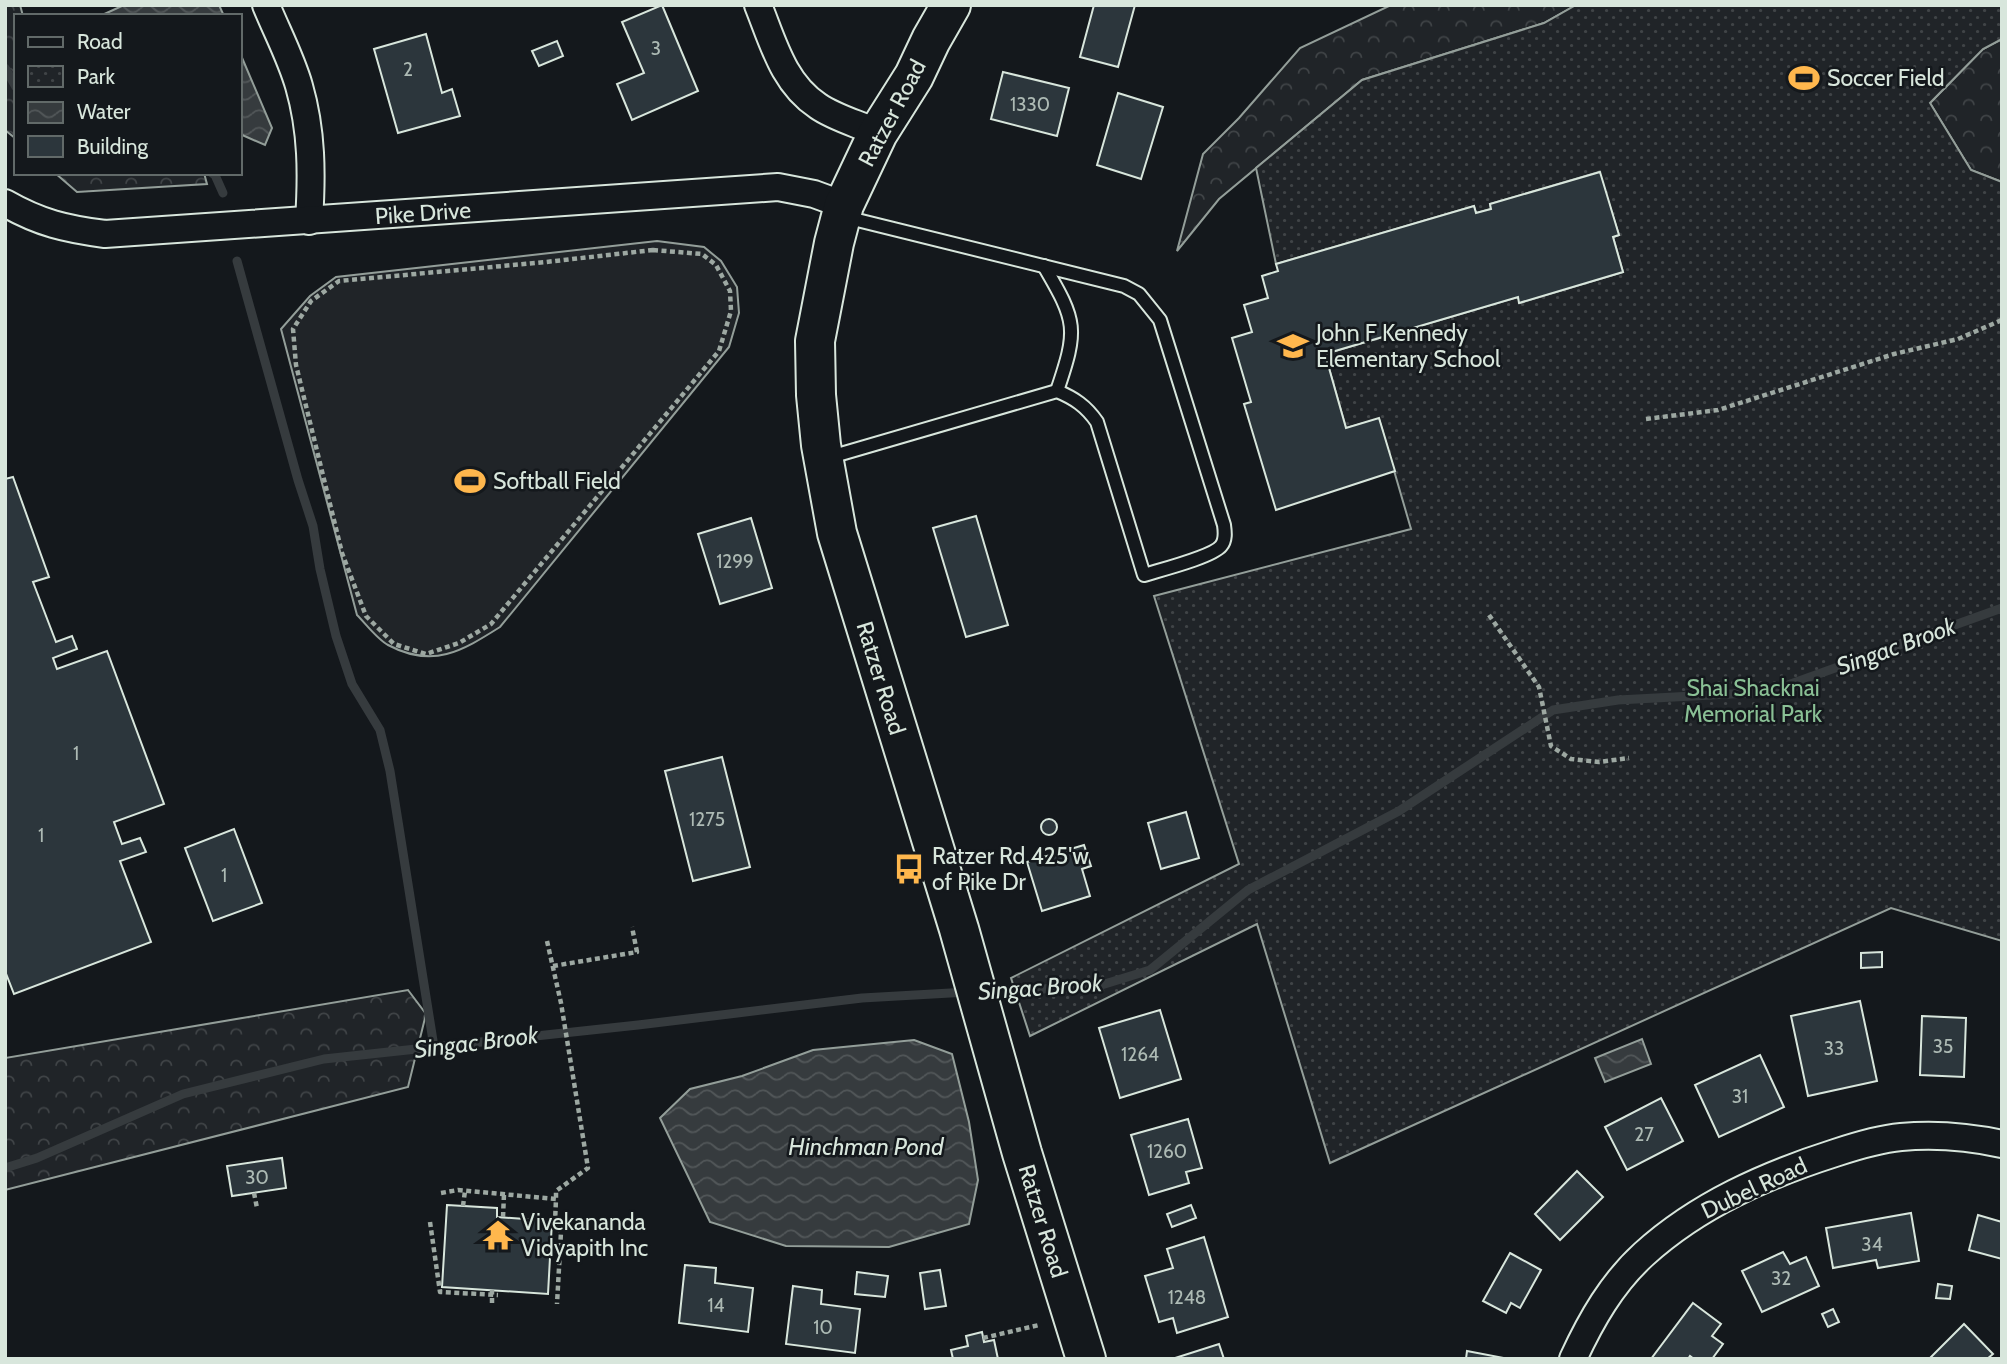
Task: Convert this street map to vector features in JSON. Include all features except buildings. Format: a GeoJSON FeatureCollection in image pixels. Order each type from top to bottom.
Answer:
{"type":"FeatureCollection","features":[{"type":"Feature","properties":{"kind":"main road","name":"Ratzer Road"},"geometry":{"type":"LineString","coordinates":[[951,5],[914,76],[878,133],[843,211],[835,238],[816,341],[816,395],[823,458],[837,533],[959,929],[1086,1359]]}},
{"type":"Feature","properties":{"kind":"street"},"geometry":{"type":"LineString","coordinates":[[266,5],[299,85],[309,131],[312,178],[309,220]]}},
{"type":"Feature","properties":{"kind":"street"},"geometry":{"type":"LineString","coordinates":[[758,5],[784,70],[799,91],[820,108],[878,133]]}},
{"type":"Feature","properties":{"kind":"street","name":"Pike Drive"},"geometry":{"type":"LineString","coordinates":[[5,203],[32,218],[67,229],[105,234],[778,187],[814,194],[843,211]]}},
{"type":"Feature","properties":{"kind":"street","name":"Dubel Road"},"geometry":{"type":"LineString","coordinates":[[1573,1359],[1590,1322],[1605,1299],[1642,1255],[1676,1227],[1714,1202],[1792,1166],[1869,1143],[1900,1137],[1936,1136],[1980,1139],[2002,1144]]}},
{"type":"Feature","properties":{"kind":"lane"},"geometry":{"type":"LineString","coordinates":[[823,458],[1057,391],[1079,402],[1097,422],[1144,575],[1211,554],[1221,546],[1225,538],[1224,525],[1160,320],[1139,294],[1124,286],[843,211]]}},
{"type":"Feature","properties":{"kind":"lane"},"geometry":{"type":"LineString","coordinates":[[1044,266],[1063,298],[1071,319],[1069,351],[1057,391]]}},
{"type":"Feature","properties":{"kind":"path"},"geometry":{"type":"LineString","coordinates":[[653,250],[702,254],[716,265],[730,291],[731,311],[719,351],[491,624],[459,643],[426,654],[394,644],[366,616],[342,553],[296,365],[293,329],[311,301],[339,282],[653,250]]}},
{"type":"Feature","properties":{"kind":"path"},"geometry":{"type":"LineString","coordinates":[[1646,419],[1718,410],[1894,354],[1958,339],[2002,320]]}},
{"type":"Feature","properties":{"kind":"path"},"geometry":{"type":"LineString","coordinates":[[1489,615],[1539,687],[1551,746],[1571,759],[1599,762],[1629,758]]}},
{"type":"Feature","properties":{"kind":"path"},"geometry":{"type":"LineString","coordinates":[[553,965],[637,952],[632,927]]}},
{"type":"Feature","properties":{"kind":"path"},"geometry":{"type":"LineString","coordinates":[[547,941],[561,1003],[588,1168],[556,1191],[555,1222],[561,1232],[557,1304]]}},
{"type":"Feature","properties":{"kind":"path"},"geometry":{"type":"LineString","coordinates":[[442,1193],[465,1191],[556,1199]]}},
{"type":"Feature","properties":{"kind":"path"},"geometry":{"type":"LineString","coordinates":[[463,1206],[465,1191]]}},
{"type":"Feature","properties":{"kind":"path"},"geometry":{"type":"LineString","coordinates":[[254,1192],[257,1208]]}},
{"type":"Feature","properties":{"kind":"path"},"geometry":{"type":"LineString","coordinates":[[503,1217],[504,1194]]}},
{"type":"Feature","properties":{"kind":"path"},"geometry":{"type":"LineString","coordinates":[[430,1222],[440,1293],[494,1293],[492,1303]]}},
{"type":"Feature","properties":{"kind":"path"},"geometry":{"type":"LineString","coordinates":[[550,1250],[560,1251]]}},
{"type":"Feature","properties":{"kind":"path"},"geometry":{"type":"LineString","coordinates":[[983,1338],[1039,1325]]}},
{"type":"Feature","properties":{"kind":"green space"},"geometry":{"type":"Polygon","coordinates":[[[5,5],[20,5],[22,14],[14,14],[14,137],[5,130],[5,5]]]}},
{"type":"Feature","properties":{"kind":"green space"},"geometry":{"type":"Polygon","coordinates":[[[1391,5],[1576,5],[1544,23],[1362,80],[1219,199],[1177,251],[1203,154],[1239,118],[1300,48],[1391,5]]]}},
{"type":"Feature","properties":{"kind":"green space","name":"Shai Shacknai Memorial Park"},"geometry":{"type":"Polygon","coordinates":[[[1576,5],[2002,5],[2002,39],[1983,49],[1930,103],[1971,170],[2002,182],[2002,941],[1891,908],[1330,1163],[1257,924],[1030,1036],[1011,978],[1239,864],[1154,596],[1411,529],[1379,419],[1346,428],[1325,354],[1518,297],[1520,303],[1623,272],[1613,237],[1619,235],[1599,172],[1490,204],[1491,209],[1476,213],[1474,206],[1276,264],[1256,168],[1362,80],[1544,23],[1576,5]]]}},
{"type":"Feature","properties":{"kind":"green space"},"geometry":{"type":"Polygon","coordinates":[[[2002,39],[2002,182],[1971,170],[1930,103],[1983,49],[2002,39]]]}},
{"type":"Feature","properties":{"kind":"green space"},"geometry":{"type":"Polygon","coordinates":[[[57,175],[205,175],[207,184],[77,192],[57,175]]]}},
{"type":"Feature","properties":{"kind":"green space","name":"Softball Field"},"geometry":{"type":"Polygon","coordinates":[[[657,241],[704,247],[721,261],[737,287],[739,313],[729,347],[500,627],[460,650],[447,654],[419,656],[388,645],[357,615],[281,329],[310,296],[336,277],[657,241]]]}},
{"type":"Feature","properties":{"kind":"green space"},"geometry":{"type":"Polygon","coordinates":[[[408,990],[426,1014],[408,1087],[5,1190],[5,1058],[408,990]]]}},
{"type":"Feature","properties":{"kind":"water"},"geometry":{"type":"Polygon","coordinates":[[[124,5],[219,5],[223,14],[104,14],[124,5]]]}},
{"type":"Feature","properties":{"kind":"water"},"geometry":{"type":"Polygon","coordinates":[[[242,58],[272,128],[265,145],[242,135],[242,58]]]}},
{"type":"Feature","properties":{"kind":"water"},"geometry":{"type":"Polygon","coordinates":[[[1642,1039],[1651,1064],[1605,1082],[1595,1058],[1642,1039]]]}},
{"type":"Feature","properties":{"kind":"water","name":"Hinchman Pond"},"geometry":{"type":"Polygon","coordinates":[[[914,1040],[952,1054],[969,1122],[978,1180],[969,1224],[889,1247],[786,1246],[710,1222],[660,1118],[690,1089],[742,1076],[813,1050],[914,1040]]]}},
{"type":"Feature","properties":{"kind":"waterway"},"geometry":{"type":"LineString","coordinates":[[5,68],[14,84]]}},
{"type":"Feature","properties":{"kind":"waterway"},"geometry":{"type":"LineString","coordinates":[[215,175],[223,193]]}},
{"type":"Feature","properties":{"kind":"waterway"},"geometry":{"type":"LineString","coordinates":[[237,261],[313,526],[336,636],[352,684],[380,730],[390,771],[434,1047]]}},
{"type":"Feature","properties":{"kind":"waterway","name":"Singac Brook"},"geometry":{"type":"LineString","coordinates":[[985,991],[1095,987],[1150,970],[1248,890],[1399,811],[1553,710],[1618,700],[1768,692],[2002,608]]}},
{"type":"Feature","properties":{"kind":"waterway","name":"Singac Brook"},"geometry":{"type":"LineString","coordinates":[[5,1168],[37,1158],[183,1094],[324,1059],[862,998],[968,992]]}},
{"type":"Feature","properties":{"kind":"place","name":"Soccer Field"},"geometry":{"type":"Point","coordinates":[1804,78]}},
{"type":"Feature","properties":{"kind":"place","name":"John F Kennedy Elementary School"},"geometry":{"type":"Point","coordinates":[1293,346]}},
{"type":"Feature","properties":{"kind":"place","name":"Softball Field"},"geometry":{"type":"Point","coordinates":[470,481]}},
{"type":"Feature","properties":{"kind":"place","name":"Ratzer Rd 425'w of Pike Dr"},"geometry":{"type":"Point","coordinates":[909,869]}},
{"type":"Feature","properties":{"kind":"place","name":"Vivekananda Vidyapith Inc"},"geometry":{"type":"Point","coordinates":[498,1235]}}]}
